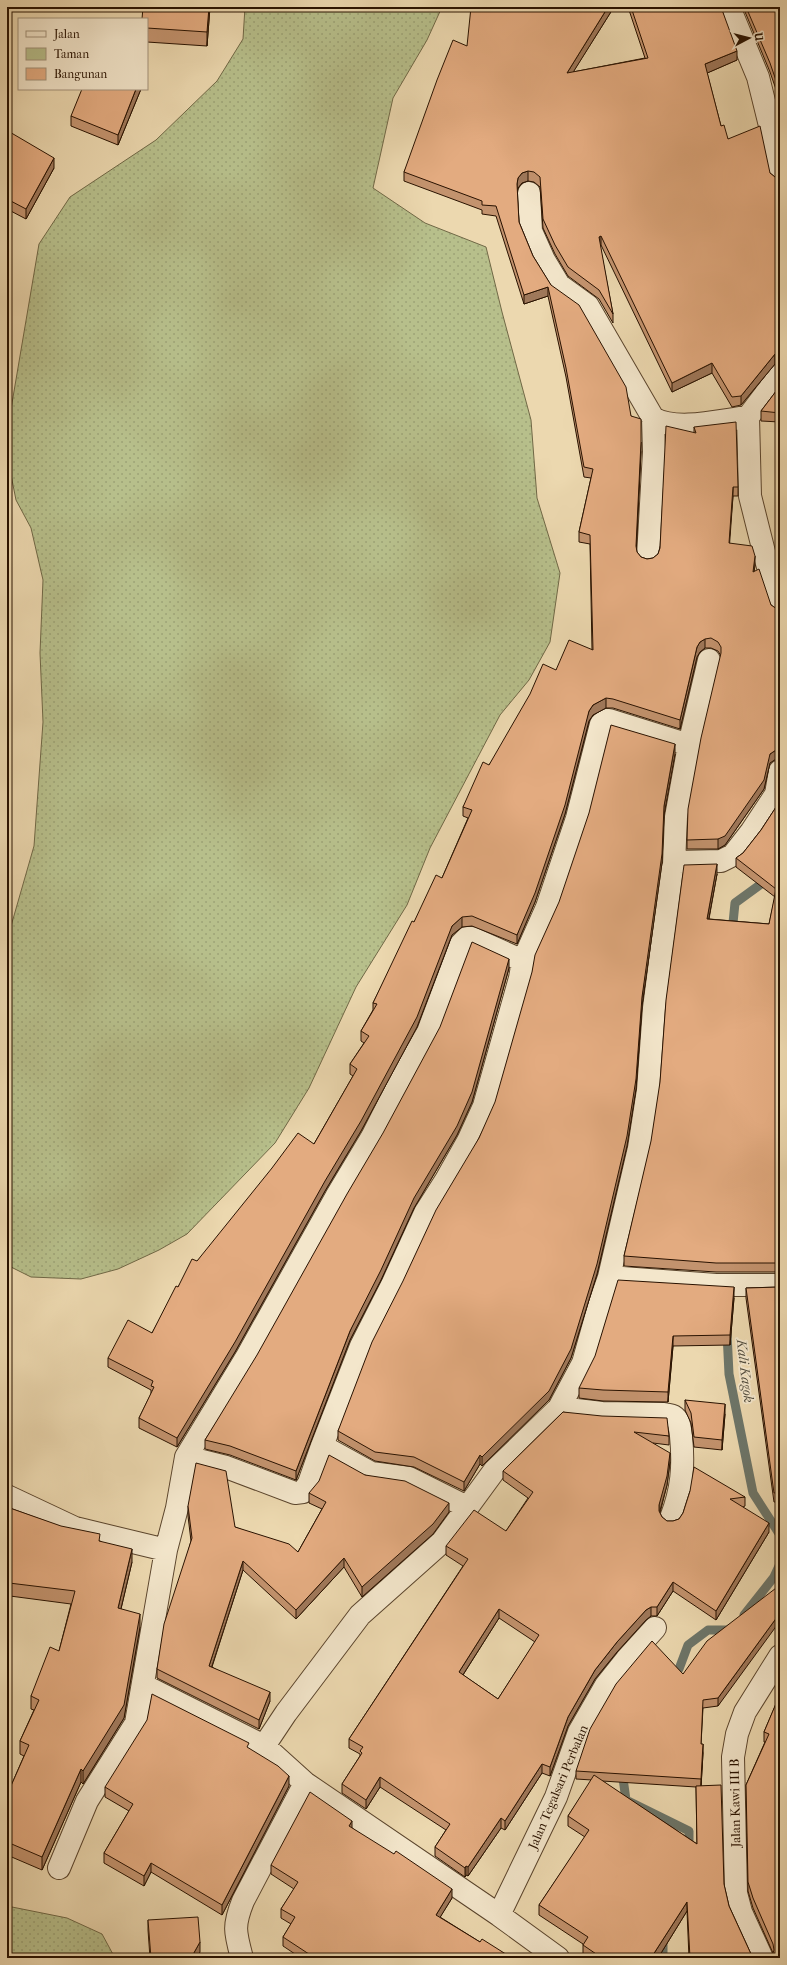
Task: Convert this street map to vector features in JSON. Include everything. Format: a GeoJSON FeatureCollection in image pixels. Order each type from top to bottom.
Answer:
{"type":"FeatureCollection","features":[{"type":"Feature","properties":{"kind":"street"},"geometry":{"type":"LineString","coordinates":[[729,7],[758,77],[776,150],[780,175]]}},
{"type":"Feature","properties":{"kind":"street"},"geometry":{"type":"LineString","coordinates":[[528,193],[531,231],[544,260],[559,285],[588,306],[653,418],[661,423],[677,425],[748,417]]}},
{"type":"Feature","properties":{"kind":"street"},"geometry":{"type":"LineString","coordinates":[[780,375],[748,417],[750,496],[766,560],[780,606]]}},
{"type":"Feature","properties":{"kind":"street"},"geometry":{"type":"LineString","coordinates":[[648,556],[654,452],[653,418]]}},
{"type":"Feature","properties":{"kind":"street"},"geometry":{"type":"LineString","coordinates":[[264,1746],[286,1713],[360,1615],[428,1557],[442,1542],[494,1471],[559,1408],[583,1363],[600,1303],[609,1278],[639,1148],[648,1090],[654,1008],[672,868],[674,864],[676,817],[689,745],[709,660]]}},
{"type":"Feature","properties":{"kind":"street"},"geometry":{"type":"LineString","coordinates":[[186,1458],[226,1467],[296,1493],[303,1492],[309,1483],[361,1346],[392,1285],[425,1212],[464,1147],[484,1106],[516,993],[523,961],[538,931],[560,871],[585,791],[601,724],[606,720],[609,720],[689,745]]}},
{"type":"Feature","properties":{"kind":"street"},"geometry":{"type":"LineString","coordinates":[[674,864],[678,862],[721,861],[733,855],[778,795],[780,771]]}},
{"type":"Feature","properties":{"kind":"street"},"geometry":{"type":"LineString","coordinates":[[58,1868],[87,1800],[136,1723],[166,1550],[186,1458],[246,1358],[336,1197],[372,1137],[403,1076],[428,1032],[460,944],[467,938],[472,938],[523,961]]}},
{"type":"Feature","properties":{"kind":"street"},"geometry":{"type":"LineString","coordinates":[[609,1278],[725,1285],[780,1284]]}},
{"type":"Feature","properties":{"kind":"street"},"geometry":{"type":"LineString","coordinates":[[559,1408],[673,1416],[678,1421],[680,1429],[684,1461],[681,1484],[671,1518]]}},
{"type":"Feature","properties":{"kind":"street"},"geometry":{"type":"LineString","coordinates":[[322,1446],[371,1472],[409,1478],[467,1507]]}},
{"type":"Feature","properties":{"kind":"street"},"geometry":{"type":"LineString","coordinates":[[7,1496],[75,1528],[166,1550]]}},
{"type":"Feature","properties":{"kind":"street","name":"Jalan Tegalsari Perbalan"},"geometry":{"type":"LineString","coordinates":[[500,1915],[556,1797],[579,1732],[606,1685],[655,1628]]}},
{"type":"Feature","properties":{"kind":"street","name":"Jalan Kawi III B"},"geometry":{"type":"LineString","coordinates":[[762,1958],[741,1912],[736,1893],[733,1757],[737,1734],[745,1712],[780,1656]]}},
{"type":"Feature","properties":{"kind":"street"},"geometry":{"type":"LineString","coordinates":[[143,1685],[264,1746],[305,1783],[500,1915],[558,1958]]}},
{"type":"Feature","properties":{"kind":"street"},"geometry":{"type":"LineString","coordinates":[[242,1958],[236,1937],[235,1919],[305,1783]]}},
{"type":"Feature","properties":{"kind":"green space"},"geometry":{"type":"Polygon","coordinates":[[[245,7],[442,7],[427,40],[393,98],[373,188],[425,223],[486,247],[531,420],[537,498],[560,573],[550,642],[529,680],[500,715],[430,848],[407,905],[356,987],[309,1088],[275,1143],[187,1234],[159,1250],[118,1269],[81,1279],[31,1277],[7,1265],[7,940],[34,846],[43,722],[40,653],[43,580],[31,528],[16,500],[9,465],[11,409],[39,244],[70,197],[156,140],[217,81],[243,39],[245,7]]]}},
{"type":"Feature","properties":{"kind":"green space"},"geometry":{"type":"Polygon","coordinates":[[[7,1906],[67,1918],[102,1934],[115,1958],[7,1958],[7,1906]]]}},
{"type":"Feature","properties":{"kind":"building"},"geometry":{"type":"Polygon","coordinates":[[[143,7],[209,7],[207,32],[148,28],[148,18],[142,18],[143,7]]]}},
{"type":"Feature","properties":{"kind":"building"},"geometry":{"type":"Polygon","coordinates":[[[471,7],[608,7],[567,73],[648,58],[631,7],[721,7],[737,51],[705,64],[721,126],[724,125],[728,139],[760,126],[770,173],[775,177],[780,178],[780,353],[775,354],[741,396],[732,397],[712,363],[672,383],[601,236],[599,237],[613,314],[599,290],[568,267],[555,245],[543,219],[540,177],[534,172],[528,171],[522,173],[518,178],[519,222],[533,256],[551,285],[579,305],[626,387],[631,416],[641,419],[636,546],[637,552],[641,557],[647,559],[653,558],[658,554],[660,548],[666,426],[696,433],[694,427],[736,422],[738,487],[733,487],[729,543],[752,546],[755,556],[753,572],[759,569],[771,605],[777,609],[780,609],[780,749],[770,754],[764,780],[725,836],[718,839],[687,840],[688,809],[701,738],[721,653],[721,647],[718,642],[711,638],[705,639],[700,642],[697,647],[680,720],[613,699],[606,698],[593,705],[589,711],[565,805],[535,893],[517,935],[472,916],[462,917],[452,926],[417,1017],[361,1121],[325,1181],[235,1342],[177,1438],[139,1418],[154,1387],[151,1386],[153,1381],[108,1358],[128,1320],[152,1333],[176,1286],[178,1287],[192,1259],[197,1261],[272,1168],[298,1133],[314,1144],[357,1069],[350,1064],[369,1036],[361,1031],[377,1004],[373,1003],[412,921],[414,922],[436,875],[442,878],[472,810],[463,807],[483,762],[489,765],[530,694],[543,664],[556,670],[569,640],[593,650],[590,535],[579,532],[593,469],[584,467],[566,368],[548,287],[524,295],[496,206],[482,205],[482,201],[404,172],[453,40],[467,46],[471,7]]]}},
{"type":"Feature","properties":{"kind":"building"},"geometry":{"type":"Polygon","coordinates":[[[746,7],[780,7],[780,92],[770,63],[746,7]]]}},
{"type":"Feature","properties":{"kind":"building"},"geometry":{"type":"Polygon","coordinates":[[[82,90],[136,90],[118,135],[71,116],[82,90]]]}},
{"type":"Feature","properties":{"kind":"building"},"geometry":{"type":"Polygon","coordinates":[[[8,131],[54,158],[26,209],[7,199],[8,131]]]}},
{"type":"Feature","properties":{"kind":"building"},"geometry":{"type":"Polygon","coordinates":[[[780,386],[780,413],[761,411],[780,386]]]}},
{"type":"Feature","properties":{"kind":"building"},"geometry":{"type":"Polygon","coordinates":[[[611,725],[675,744],[664,806],[662,854],[642,997],[636,1079],[627,1136],[597,1264],[571,1349],[549,1391],[482,1457],[480,1455],[464,1482],[414,1457],[375,1452],[338,1431],[372,1342],[403,1281],[436,1210],[479,1138],[495,1102],[532,972],[535,955],[559,902],[589,813],[611,725]]]}},
{"type":"Feature","properties":{"kind":"building"},"geometry":{"type":"Polygon","coordinates":[[[780,801],[780,1263],[716,1263],[624,1256],[651,1141],[660,1082],[666,1000],[684,865],[717,864],[707,919],[769,924],[776,889],[736,858],[743,853],[761,830],[780,801]]]}},
{"type":"Feature","properties":{"kind":"building"},"geometry":{"type":"Polygon","coordinates":[[[472,942],[509,959],[472,1092],[457,1126],[414,1198],[381,1270],[350,1331],[296,1471],[230,1446],[205,1440],[257,1355],[383,1133],[440,1027],[472,942]]]}},
{"type":"Feature","properties":{"kind":"building"},"geometry":{"type":"Polygon","coordinates":[[[618,1280],[734,1287],[730,1335],[673,1336],[668,1392],[579,1388],[595,1356],[618,1280]]]}},
{"type":"Feature","properties":{"kind":"building"},"geometry":{"type":"Polygon","coordinates":[[[780,1287],[780,1492],[774,1493],[746,1288],[780,1287]]]}},
{"type":"Feature","properties":{"kind":"building"},"geometry":{"type":"Polygon","coordinates":[[[685,1400],[725,1404],[722,1440],[694,1437],[691,1413],[685,1400]]]}},
{"type":"Feature","properties":{"kind":"building"},"geometry":{"type":"Polygon","coordinates":[[[563,1412],[602,1416],[667,1418],[669,1436],[634,1432],[670,1453],[667,1476],[659,1505],[659,1511],[662,1517],[667,1521],[673,1521],[679,1519],[683,1513],[690,1491],[694,1467],[745,1497],[730,1499],[769,1523],[716,1611],[673,1582],[657,1607],[651,1607],[646,1610],[617,1642],[595,1670],[568,1717],[550,1767],[542,1764],[505,1821],[501,1818],[468,1867],[466,1866],[465,1868],[435,1847],[450,1824],[380,1777],[366,1800],[342,1784],[362,1753],[360,1751],[363,1747],[349,1739],[468,1559],[446,1546],[474,1510],[506,1531],[533,1492],[503,1471],[563,1412]],[[499,1609],[459,1672],[498,1699],[539,1635],[499,1609]]]}},
{"type":"Feature","properties":{"kind":"building"},"geometry":{"type":"Polygon","coordinates":[[[329,1455],[365,1475],[405,1481],[449,1503],[433,1524],[362,1587],[344,1558],[296,1610],[243,1561],[209,1666],[270,1692],[259,1720],[157,1669],[164,1624],[192,1538],[188,1506],[196,1463],[226,1471],[235,1527],[289,1544],[298,1552],[326,1502],[309,1493],[319,1481],[329,1455]]]}},
{"type":"Feature","properties":{"kind":"building"},"geometry":{"type":"Polygon","coordinates":[[[7,1507],[61,1526],[100,1534],[99,1541],[132,1549],[118,1608],[140,1614],[124,1705],[83,1771],[81,1769],[42,1857],[7,1842],[7,1795],[29,1745],[20,1741],[39,1700],[31,1696],[50,1647],[59,1651],[75,1591],[9,1583],[11,1600],[7,1601],[7,1507]]]}},
{"type":"Feature","properties":{"kind":"building"},"geometry":{"type":"Polygon","coordinates":[[[780,1585],[780,1613],[718,1698],[703,1700],[701,1779],[576,1771],[590,1729],[616,1684],[652,1641],[683,1674],[707,1641],[780,1585]]]}},
{"type":"Feature","properties":{"kind":"building"},"geometry":{"type":"Polygon","coordinates":[[[152,1694],[249,1743],[247,1747],[278,1766],[289,1776],[222,1905],[151,1863],[144,1876],[104,1853],[133,1804],[105,1787],[147,1720],[152,1694]]]}},
{"type":"Feature","properties":{"kind":"building"},"geometry":{"type":"Polygon","coordinates":[[[780,1694],[780,1958],[769,1958],[772,1956],[774,1950],[773,1944],[753,1898],[748,1882],[746,1785],[769,1734],[764,1732],[780,1694]]]}},
{"type":"Feature","properties":{"kind":"building"},"geometry":{"type":"Polygon","coordinates":[[[594,1775],[697,1844],[696,1786],[721,1785],[724,1884],[729,1906],[754,1958],[690,1958],[687,1902],[651,1958],[602,1958],[583,1945],[588,1937],[539,1905],[589,1830],[568,1816],[594,1775]]]}},
{"type":"Feature","properties":{"kind":"building"},"geometry":{"type":"Polygon","coordinates":[[[310,1792],[352,1821],[349,1826],[394,1854],[396,1851],[452,1889],[436,1915],[480,1942],[482,1939],[512,1958],[315,1958],[283,1937],[295,1917],[281,1909],[298,1882],[271,1865],[310,1792]]]}},
{"type":"Feature","properties":{"kind":"building"},"geometry":{"type":"Polygon","coordinates":[[[198,1917],[200,1942],[191,1958],[151,1958],[148,1920],[198,1917]]]}},
{"type":"Feature","properties":{"kind":"waterway","name":"Kali Kagok"},"geometry":{"type":"LineString","coordinates":[[732,933],[735,903],[768,879],[780,864]]}},
{"type":"Feature","properties":{"kind":"waterway","name":"Kali Kagok"},"geometry":{"type":"LineString","coordinates":[[727,1333],[729,1374],[753,1493],[780,1535]]}},
{"type":"Feature","properties":{"kind":"waterway","name":"Kali Kagok"},"geometry":{"type":"LineString","coordinates":[[744,1615],[774,1577],[780,1564]]}},
{"type":"Feature","properties":{"kind":"waterway","name":"Kali Kagok"},"geometry":{"type":"LineString","coordinates":[[669,1677],[679,1669],[688,1645],[708,1630],[729,1630],[731,1628]]}},
{"type":"Feature","properties":{"kind":"waterway","name":"Kali Kagok"},"geometry":{"type":"LineString","coordinates":[[622,1771],[626,1800],[689,1831],[689,1850]]}},
{"type":"Feature","properties":{"kind":"waterway","name":"Kali Kagok"},"geometry":{"type":"LineString","coordinates":[[663,1938],[663,1958]]}}]}
